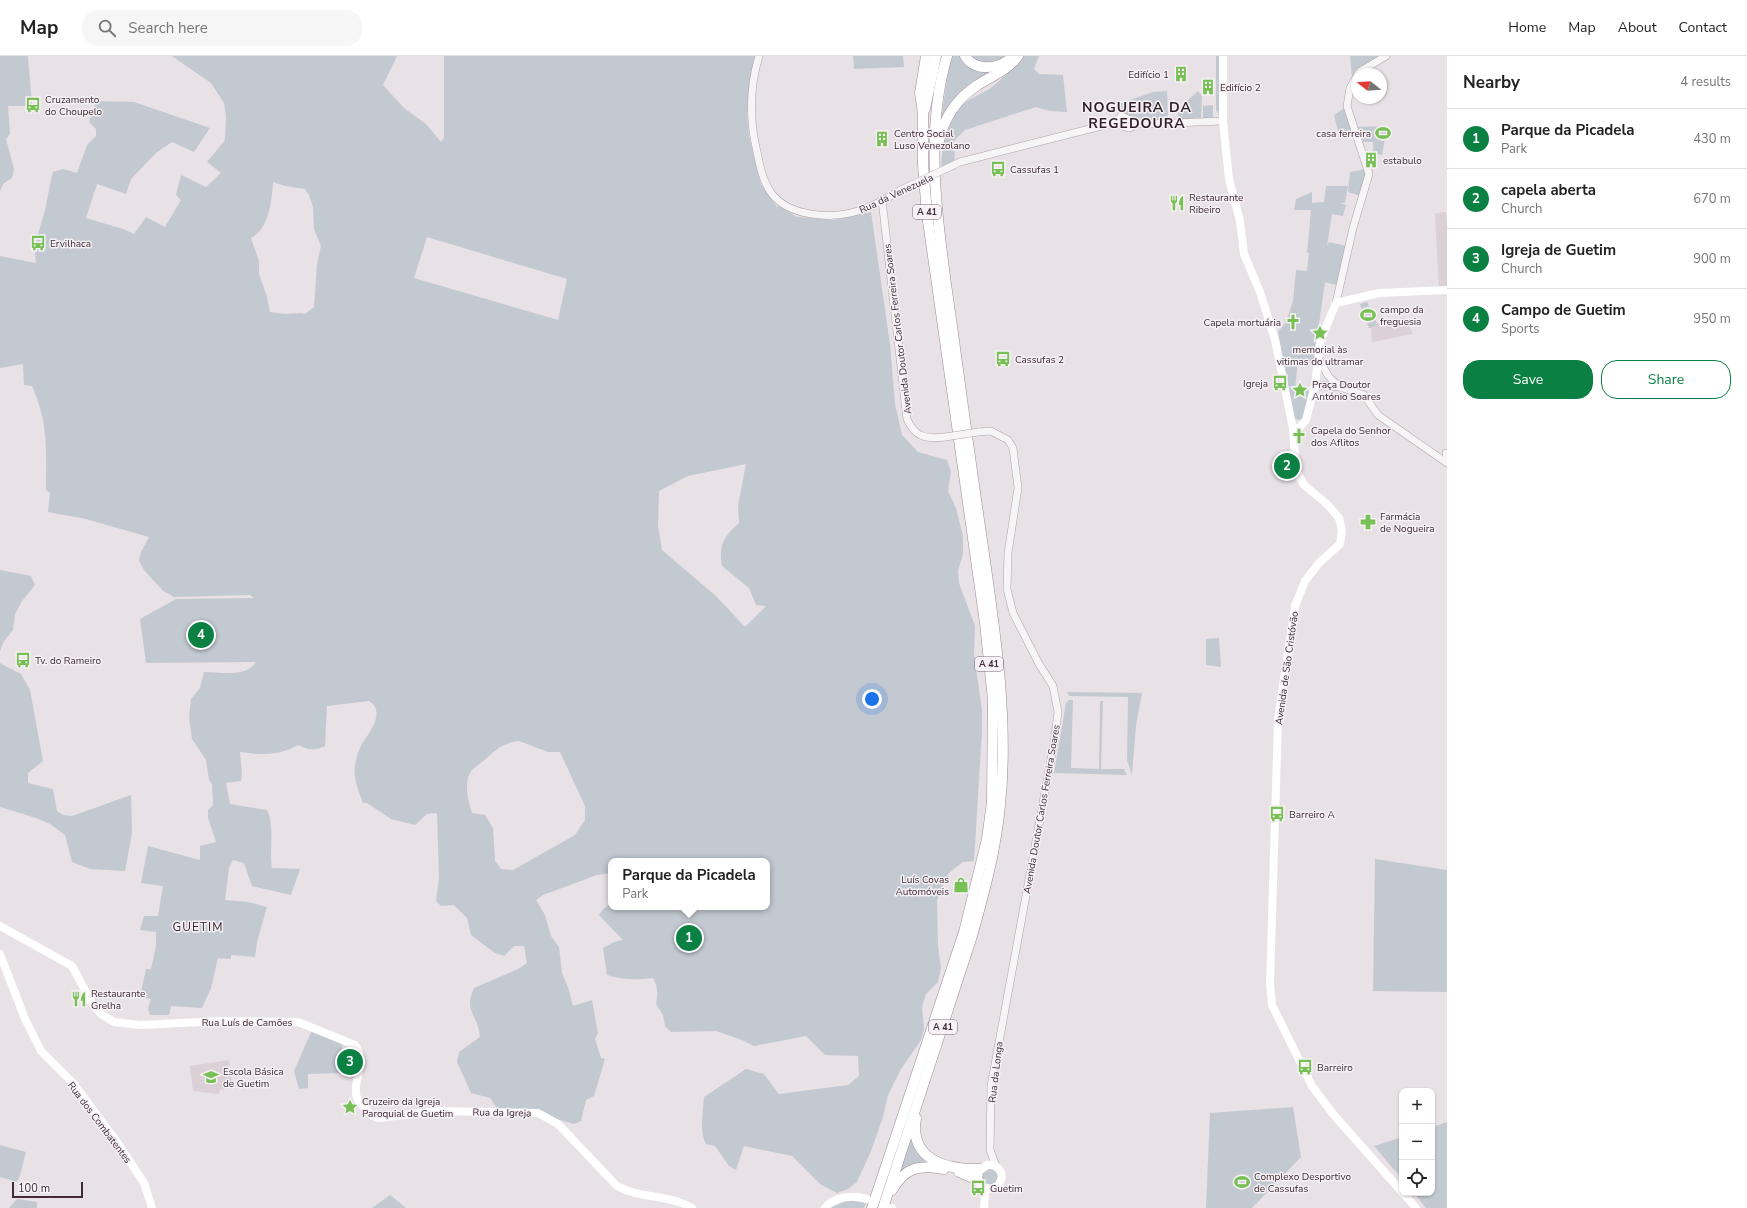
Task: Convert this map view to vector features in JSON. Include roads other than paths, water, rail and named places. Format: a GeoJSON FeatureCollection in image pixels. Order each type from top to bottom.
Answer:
{"type":"FeatureCollection","features":[{"type":"Feature","properties":{"kind":"highway"},"geometry":{"type":"LineString","coordinates":[[924,113],[920,93],[926,56]]}},
{"type":"Feature","properties":{"kind":"highway","name":"A 41"},"geometry":{"type":"LineString","coordinates":[[869,1204],[964,932],[987,839],[992,802],[993,700],[985,623],[927,214],[923,164],[924,113],[936,56]]}},
{"type":"Feature","properties":{"kind":"highway","name":"A 41"},"geometry":{"type":"LineString","coordinates":[[888,1206],[918,1104],[985,891],[996,840],[1003,757],[1002,700],[995,630],[949,306],[938,212],[936,156],[938,97],[947,56]]}},
{"type":"Feature","properties":{"kind":"highway"},"geometry":{"type":"LineString","coordinates":[[965,56],[974,64],[992,68],[1002,64],[1012,56]]}},
{"type":"Feature","properties":{"kind":"highway"},"geometry":{"type":"LineString","coordinates":[[936,156],[942,130],[956,104],[976,86],[1004,71],[1018,56]]}},
{"type":"Feature","properties":{"kind":"highway"},"geometry":{"type":"LineString","coordinates":[[918,1104],[914,1126],[917,1141],[922,1152],[934,1160],[946,1165],[967,1169],[984,1167]]}},
{"type":"Feature","properties":{"kind":"highway"},"geometry":{"type":"LineString","coordinates":[[888,1206],[902,1176],[918,1167],[932,1167],[967,1174],[980,1183]]}},
{"type":"Feature","properties":{"kind":"main road","name":"Avenida de São Cristóvão"},"geometry":{"type":"LineString","coordinates":[[1223,56],[1223,121],[1229,179],[1240,221],[1244,254],[1260,292],[1275,340],[1293,429],[1296,470],[1304,485],[1327,504],[1339,518],[1342,530],[1340,544],[1319,563],[1305,582],[1295,606],[1279,714],[1277,737],[1270,984],[1272,1005],[1295,1055],[1312,1086],[1333,1114],[1399,1190]]}},
{"type":"Feature","properties":{"kind":"main road"},"geometry":{"type":"LineString","coordinates":[[1293,429],[1300,427],[1306,420],[1315,385],[1321,370],[1318,358],[1320,342],[1336,303],[1379,292],[1447,290]]}},
{"type":"Feature","properties":{"kind":"main road","name":"Rua Luís de Camões"},"geometry":{"type":"LineString","coordinates":[[0,926],[72,966],[93,1005],[101,1014],[114,1022],[148,1025],[222,1021],[298,1022],[355,1045],[360,1053],[358,1100]]}},
{"type":"Feature","properties":{"kind":"main road","name":"Rua dos Combatentes"},"geometry":{"type":"LineString","coordinates":[[0,954],[25,1020],[41,1051],[72,1083],[118,1142],[144,1183],[152,1208]]}},
{"type":"Feature","properties":{"kind":"main road","name":"Rua da Igreja"},"geometry":{"type":"LineString","coordinates":[[358,1100],[369,1114],[376,1118],[437,1111],[538,1113],[558,1124],[617,1186],[627,1191],[676,1201],[692,1208]]}},
{"type":"Feature","properties":{"kind":"main road"},"geometry":{"type":"LineString","coordinates":[[984,1167],[996,1166]]}},
{"type":"Feature","properties":{"kind":"main road","name":"Rua da Longa"},"geometry":{"type":"LineString","coordinates":[[987,1208],[992,1189],[999,1185],[1002,1177],[1002,1173],[996,1166]]}},
{"type":"Feature","properties":{"kind":"main road","name":"Rua da Longa"},"geometry":{"type":"LineString","coordinates":[[984,1167],[980,1183],[985,1196],[984,1208]]}},
{"type":"Feature","properties":{"kind":"main road"},"geometry":{"type":"LineString","coordinates":[[980,1183],[992,1189]]}},
{"type":"Feature","properties":{"kind":"main road","name":"Avenida de São Cristóvão"},"geometry":{"type":"LineString","coordinates":[[1405,1196],[1416,1208]]}},
{"type":"Feature","properties":{"kind":"main road"},"geometry":{"type":"LineString","coordinates":[[825,1208],[828,1204],[844,1197],[861,1197],[869,1204]]}},
{"type":"Feature","properties":{"kind":"street","name":"Rua da Venezuela"},"geometry":{"type":"LineString","coordinates":[[759,56],[752,84],[751,118],[762,173],[772,194],[791,209],[814,215],[857,212],[960,162],[1119,119],[1131,125],[1223,121]]}},
{"type":"Feature","properties":{"kind":"street"},"geometry":{"type":"LineString","coordinates":[[1365,68],[1386,56]]}},
{"type":"Feature","properties":{"kind":"street"},"geometry":{"type":"LineString","coordinates":[[1336,303],[1353,228],[1369,174],[1347,106],[1347,97],[1351,85]]}},
{"type":"Feature","properties":{"kind":"street","name":"Avenida Doutor Carlos Ferreira Soares"},"geometry":{"type":"LineString","coordinates":[[882,200],[907,419],[917,435],[929,438],[991,431],[1008,440],[1013,448],[1018,488],[1008,553],[1007,589],[1013,613],[1039,664],[1053,686],[1058,712],[1054,742],[1002,1019]]}},
{"type":"Feature","properties":{"kind":"street"},"geometry":{"type":"LineString","coordinates":[[1321,370],[1330,383]]}},
{"type":"Feature","properties":{"kind":"street"},"geometry":{"type":"LineString","coordinates":[[1315,385],[1330,383],[1364,394],[1378,415],[1415,439],[1447,463]]}},
{"type":"Feature","properties":{"kind":"street","name":"Rua da Longa"},"geometry":{"type":"LineString","coordinates":[[984,1167],[990,1150],[991,1086],[1002,1019]]}},
{"type":"Feature","properties":{"kind":"street","name":"Rua da Longa"},"geometry":{"type":"LineString","coordinates":[[990,1150],[996,1166]]}},
{"type":"Feature","properties":{"kind":"place","name":"Edifício 1"},"geometry":{"type":"Point","coordinates":[1181,74]}},
{"type":"Feature","properties":{"kind":"place","name":"Edifício 2"},"geometry":{"type":"Point","coordinates":[1208,87]}},
{"type":"Feature","properties":{"kind":"place","name":"Cruzamento do Choupelo"},"geometry":{"type":"Point","coordinates":[33,105]}},
{"type":"Feature","properties":{"kind":"place","name":"casa ferreira"},"geometry":{"type":"Point","coordinates":[1383,133]}},
{"type":"Feature","properties":{"kind":"place","name":"Centro Social Luso Venezolano"},"geometry":{"type":"Point","coordinates":[882,139]}},
{"type":"Feature","properties":{"kind":"place","name":"estabulo"},"geometry":{"type":"Point","coordinates":[1371,160]}},
{"type":"Feature","properties":{"kind":"place","name":"Cassufas 1"},"geometry":{"type":"Point","coordinates":[998,169]}},
{"type":"Feature","properties":{"kind":"place","name":"Restaurante Ribeiro"},"geometry":{"type":"Point","coordinates":[1177,203]}},
{"type":"Feature","properties":{"kind":"place","name":"Ervilhaca"},"geometry":{"type":"Point","coordinates":[38,243]}},
{"type":"Feature","properties":{"kind":"place","name":"campo da freguesia"},"geometry":{"type":"Point","coordinates":[1368,315]}},
{"type":"Feature","properties":{"kind":"place","name":"Capela mortuária"},"geometry":{"type":"Point","coordinates":[1293,322]}},
{"type":"Feature","properties":{"kind":"place","name":"memorial às vitimas do ultramar"},"geometry":{"type":"Point","coordinates":[1320,333]}},
{"type":"Feature","properties":{"kind":"place","name":"Cassufas 2"},"geometry":{"type":"Point","coordinates":[1003,359]}},
{"type":"Feature","properties":{"kind":"place","name":"Igreja"},"geometry":{"type":"Point","coordinates":[1280,383]}},
{"type":"Feature","properties":{"kind":"place","name":"Praça Doutor António Soares"},"geometry":{"type":"Point","coordinates":[1300,390]}},
{"type":"Feature","properties":{"kind":"place","name":"Capela do Senhor dos Aflitos"},"geometry":{"type":"Point","coordinates":[1299,436]}},
{"type":"Feature","properties":{"kind":"place","name":"capela aberta"},"geometry":{"type":"Point","coordinates":[1287,466]}},
{"type":"Feature","properties":{"kind":"place","name":"Farmácia de Nogueira"},"geometry":{"type":"Point","coordinates":[1368,522]}},
{"type":"Feature","properties":{"kind":"place","name":"Campo de Guetim"},"geometry":{"type":"Point","coordinates":[201,635]}},
{"type":"Feature","properties":{"kind":"place","name":"Tv. do Rameiro"},"geometry":{"type":"Point","coordinates":[23,660]}},
{"type":"Feature","properties":{"kind":"place","name":"Barreiro A"},"geometry":{"type":"Point","coordinates":[1277,814]}},
{"type":"Feature","properties":{"kind":"place","name":"Luís Covas Automóveis"},"geometry":{"type":"Point","coordinates":[961,885]}},
{"type":"Feature","properties":{"kind":"place","name":"Parque da Picadela"},"geometry":{"type":"Point","coordinates":[689,938]}},
{"type":"Feature","properties":{"kind":"place","name":"Restaurante Grelha"},"geometry":{"type":"Point","coordinates":[79,999]}},
{"type":"Feature","properties":{"kind":"place","name":"Igreja de Guetim"},"geometry":{"type":"Point","coordinates":[350,1062]}},
{"type":"Feature","properties":{"kind":"place","name":"Barreiro"},"geometry":{"type":"Point","coordinates":[1305,1067]}},
{"type":"Feature","properties":{"kind":"place","name":"Escola Básica de Guetim"},"geometry":{"type":"Point","coordinates":[211,1077]}},
{"type":"Feature","properties":{"kind":"place","name":"Cruzeiro da Igreja Paroquial de Guetim"},"geometry":{"type":"Point","coordinates":[350,1107]}},
{"type":"Feature","properties":{"kind":"place","name":"Complexo Desportivo de Cassufas"},"geometry":{"type":"Point","coordinates":[1242,1182]}},
{"type":"Feature","properties":{"kind":"place","name":"Guetim"},"geometry":{"type":"Point","coordinates":[978,1188]}},
{"type":"Feature","properties":{"kind":"district","name":"NOGUEIRA DA REGEDOURA"},"geometry":{"type":"Point","coordinates":[1137,116]}},
{"type":"Feature","properties":{"kind":"district","name":"GUETIM"},"geometry":{"type":"Point","coordinates":[198,927]}}]}
